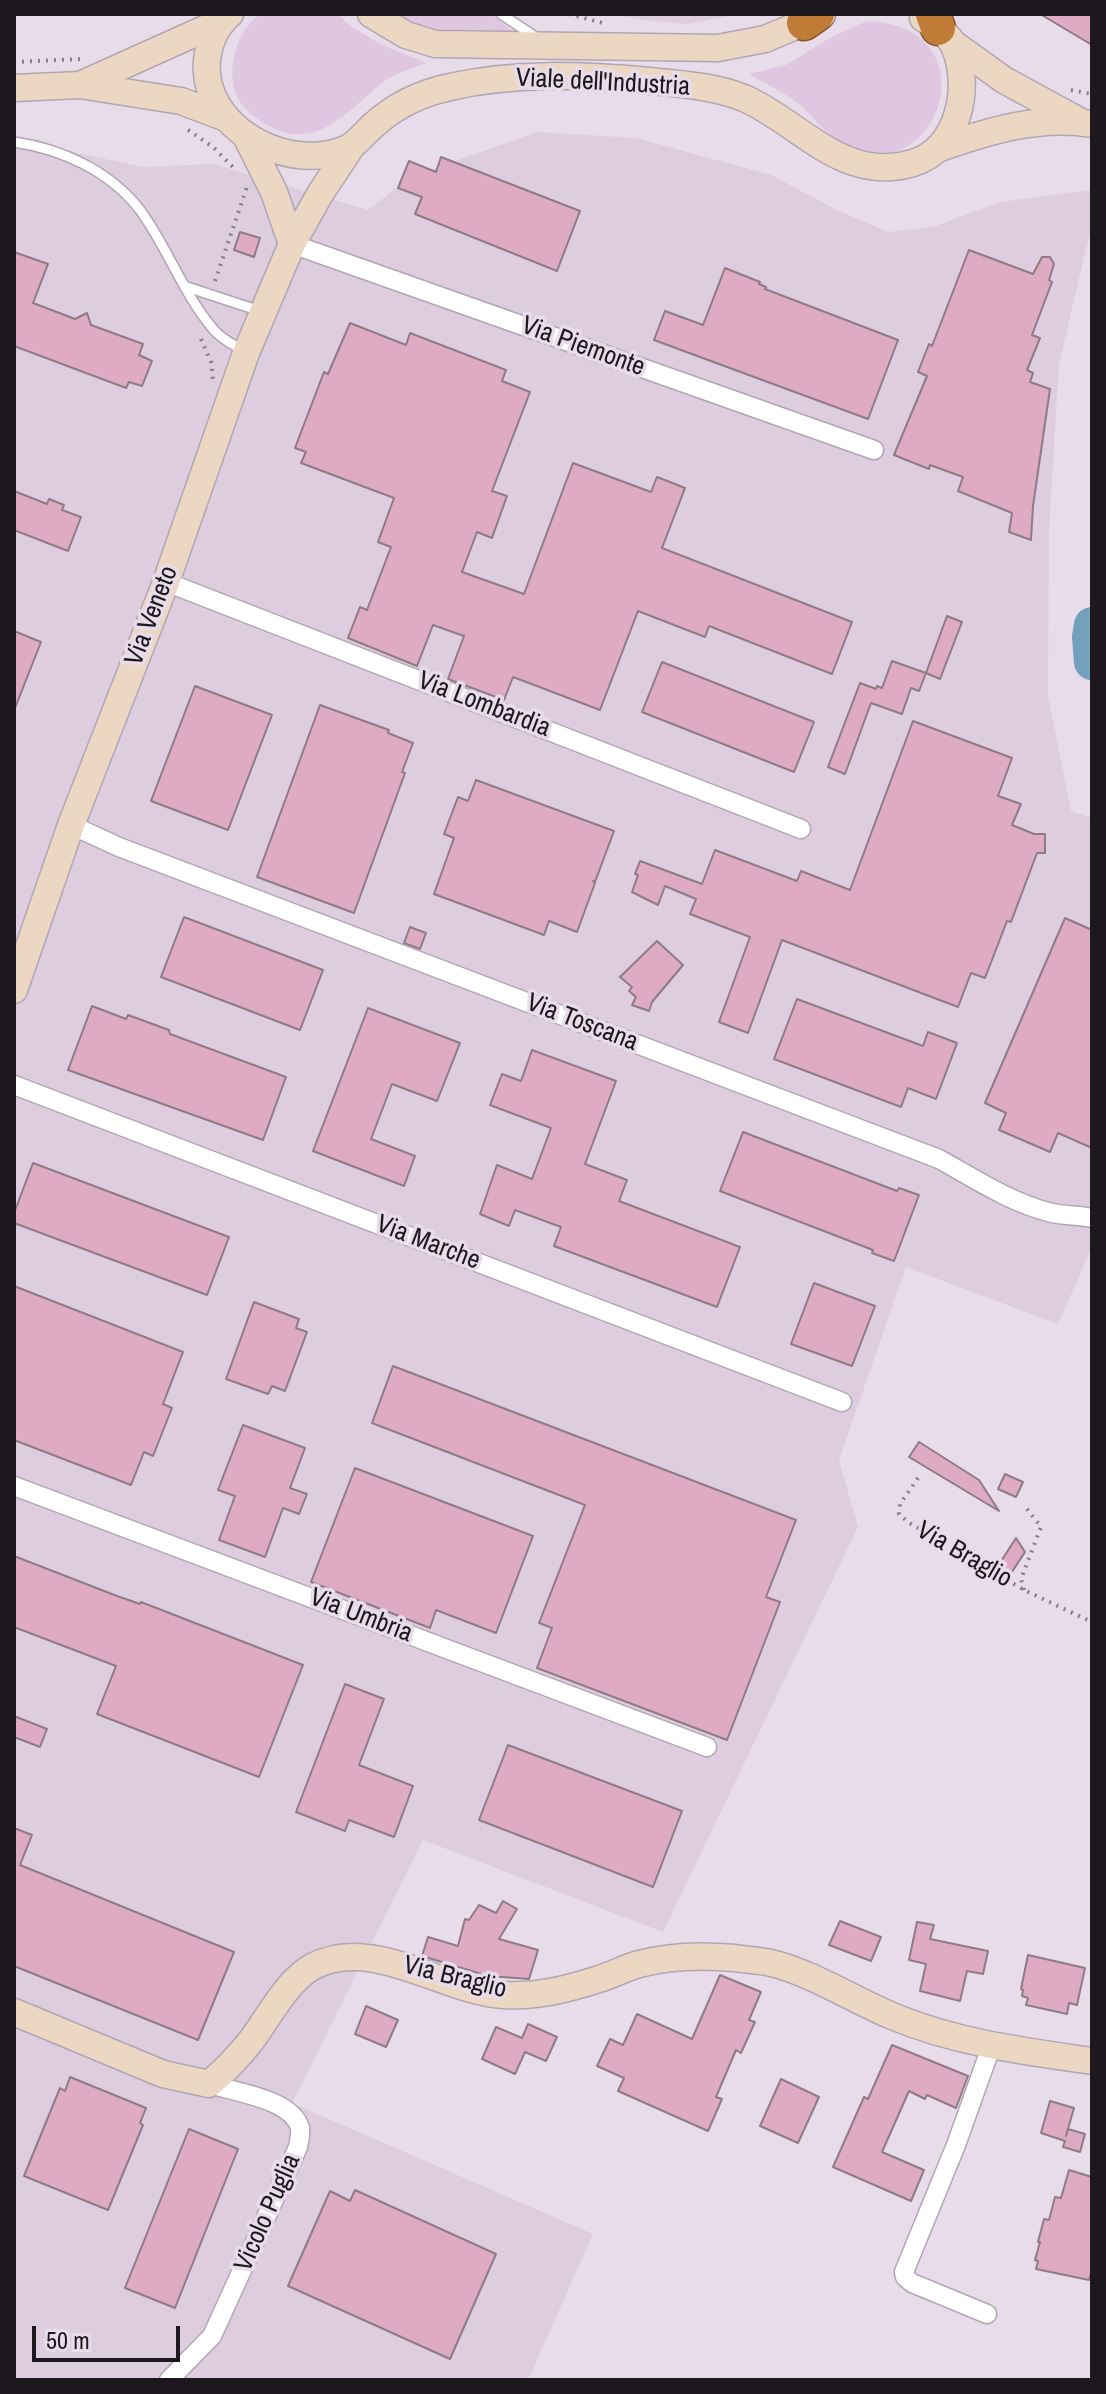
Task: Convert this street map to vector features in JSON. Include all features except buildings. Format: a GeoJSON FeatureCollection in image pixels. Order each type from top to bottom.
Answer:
{"type":"FeatureCollection","features":[{"type":"Feature","properties":{"kind":"main road","name":"Viale dell'Industria"},"geometry":{"type":"LineString","coordinates":[[371,14],[399,32],[423,42],[446,45],[718,48],[765,39],[815,17]]}},
{"type":"Feature","properties":{"kind":"main road"},"geometry":{"type":"LineString","coordinates":[[80,85],[225,18]]}},
{"type":"Feature","properties":{"kind":"main road"},"geometry":{"type":"LineString","coordinates":[[225,18],[209,50],[207,71],[211,92],[226,118],[246,136],[275,149],[324,155],[351,147]]}},
{"type":"Feature","properties":{"kind":"main road","name":"Viale dell'Industria"},"geometry":{"type":"LineString","coordinates":[[935,25],[1004,80],[1087,124]]}},
{"type":"Feature","properties":{"kind":"main road","name":"Viale dell'Industria"},"geometry":{"type":"LineString","coordinates":[[935,25],[960,68],[960,106],[949,135],[940,148]]}},
{"type":"Feature","properties":{"kind":"main road","name":"Viale dell'Industria"},"geometry":{"type":"LineString","coordinates":[[351,147],[387,114],[422,95],[462,84],[503,78],[646,81],[731,93],[770,113],[834,156],[860,165],[898,167],[916,162],[940,148],[1001,128],[1087,124]]}},
{"type":"Feature","properties":{"kind":"main road"},"geometry":{"type":"LineString","coordinates":[[14,88],[80,85],[175,100],[226,118]]}},
{"type":"Feature","properties":{"kind":"main road"},"geometry":{"type":"LineString","coordinates":[[246,136],[268,179],[292,244]]}},
{"type":"Feature","properties":{"kind":"main road","name":"Via Veneto"},"geometry":{"type":"LineString","coordinates":[[14,990],[71,825],[166,582],[262,311],[292,244],[351,147]]}},
{"type":"Feature","properties":{"kind":"main road","name":"Via Braglio"},"geometry":{"type":"LineString","coordinates":[[209,2084],[227,2069],[280,1999],[309,1968],[327,1960],[349,1956],[387,1961],[442,1980],[502,1995],[546,1993],[637,1964],[664,1959],[731,1958],[771,1963],[892,2016],[950,2037],[991,2047],[1092,2061]]}},
{"type":"Feature","properties":{"kind":"main road"},"geometry":{"type":"LineString","coordinates":[[14,2012],[163,2074],[209,2084]]}},
{"type":"Feature","properties":{"kind":"street","name":"Via Piemonte"},"geometry":{"type":"LineString","coordinates":[[292,244],[874,450]]}},
{"type":"Feature","properties":{"kind":"street","name":"Via Lombardia"},"geometry":{"type":"LineString","coordinates":[[166,582],[801,829]]}},
{"type":"Feature","properties":{"kind":"street","name":"Via Toscana"},"geometry":{"type":"LineString","coordinates":[[71,825],[133,852],[939,1159],[989,1189],[1020,1203],[1052,1213],[1092,1218]]}},
{"type":"Feature","properties":{"kind":"street","name":"Via Marche"},"geometry":{"type":"LineString","coordinates":[[14,1085],[842,1402]]}},
{"type":"Feature","properties":{"kind":"street","name":"Via Umbria"},"geometry":{"type":"LineString","coordinates":[[14,1486],[707,1747]]}},
{"type":"Feature","properties":{"kind":"street"},"geometry":{"type":"LineString","coordinates":[[987,2314],[912,2283],[904,2272],[956,2145],[991,2047]]}},
{"type":"Feature","properties":{"kind":"street","name":"Vicolo Puglia"},"geometry":{"type":"LineString","coordinates":[[169,2380],[212,2336],[298,2147],[301,2130],[293,2114],[279,2105],[209,2084]]}},
{"type":"Feature","properties":{"kind":"lane","name":"Viale dell'Industria"},"geometry":{"type":"LineString","coordinates":[[501,14],[550,46]]}},
{"type":"Feature","properties":{"kind":"lane"},"geometry":{"type":"LineString","coordinates":[[14,142],[75,159],[114,184],[139,209],[215,332],[246,353]]}},
{"type":"Feature","properties":{"kind":"lane"},"geometry":{"type":"LineString","coordinates":[[184,286],[262,311]]}},
{"type":"Feature","properties":{"kind":"path"},"geometry":{"type":"LineString","coordinates":[[185,128],[213,147],[244,180],[248,189],[210,296]]}},
{"type":"Feature","properties":{"kind":"path"},"geometry":{"type":"LineString","coordinates":[[202,313],[194,322],[211,362],[214,390]]}},
{"type":"Feature","properties":{"kind":"path","name":"Via Braglio"},"geometry":{"type":"LineString","coordinates":[[918,1478],[900,1504],[899,1514],[908,1522],[1024,1590],[1092,1622]]}},
{"type":"Feature","properties":{"kind":"path","name":"Via Braglio"},"geometry":{"type":"LineString","coordinates":[[1024,1505],[1041,1527],[1021,1579],[1024,1590]]}},
{"type":"Feature","properties":{"kind":"shaded area"},"geometry":{"type":"Polygon","coordinates":[[[260,14],[337,14],[380,44],[426,63],[386,80],[344,116],[320,130],[293,134],[285,132],[251,114],[235,92],[232,71],[236,49],[245,29],[260,14]]]}},
{"type":"Feature","properties":{"kind":"shaded area"},"geometry":{"type":"Polygon","coordinates":[[[392,14],[491,14],[522,38],[471,37],[438,32],[392,14]]]}},
{"type":"Feature","properties":{"kind":"shaded area"},"geometry":{"type":"Polygon","coordinates":[[[612,14],[739,14],[688,24],[612,14]]]}},
{"type":"Feature","properties":{"kind":"shaded area"},"geometry":{"type":"Polygon","coordinates":[[[867,21],[904,28],[928,45],[940,68],[941,94],[933,119],[916,140],[893,153],[864,155],[853,152],[834,139],[801,106],[749,74],[786,65],[833,36],[867,21]]]}},
{"type":"Feature","properties":{"kind":"shaded area"},"geometry":{"type":"Polygon","coordinates":[[[538,132],[636,138],[771,175],[835,209],[888,232],[933,227],[1000,202],[1092,190],[1092,223],[1059,364],[1049,529],[1048,696],[1071,811],[1092,818],[1092,1247],[1058,1324],[906,1267],[839,1460],[858,1527],[663,1932],[423,1840],[292,2103],[593,2234],[528,2380],[14,2380],[14,143],[31,143],[143,167],[213,164],[368,210],[412,176],[538,132]]]}},
{"type":"Feature","properties":{"kind":"waterway"},"geometry":{"type":"LineString","coordinates":[[1092,625],[1092,662]]}}]}
